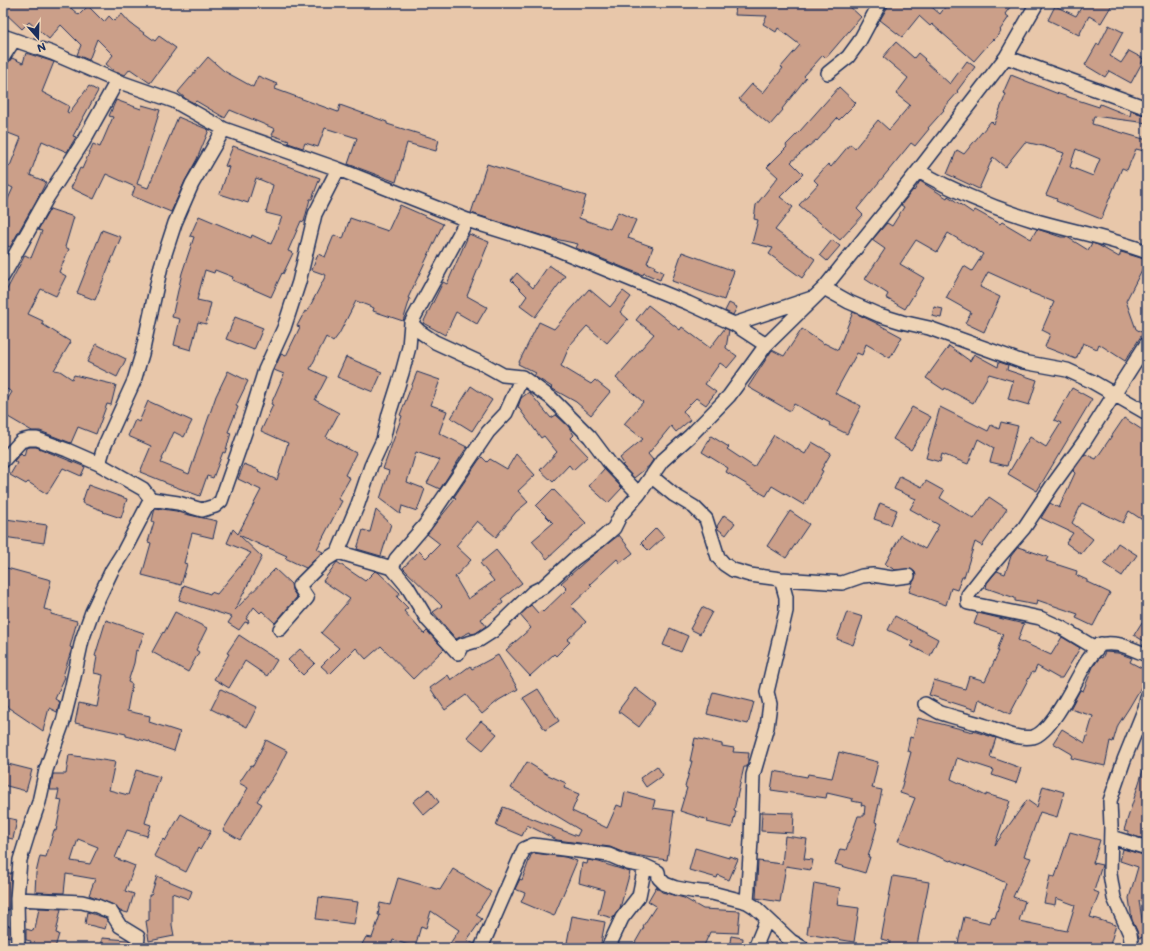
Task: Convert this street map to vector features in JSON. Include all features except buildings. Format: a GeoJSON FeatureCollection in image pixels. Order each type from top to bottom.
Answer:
{"type":"FeatureCollection","features":[{"type":"Feature","properties":{"kind":"street"},"geometry":{"type":"LineString","coordinates":[[828,73],[848,57],[880,3]]}},
{"type":"Feature","properties":{"kind":"street"},"geometry":{"type":"LineString","coordinates":[[338,552],[392,568],[407,586],[427,619],[458,653],[462,645],[479,640],[492,631],[533,592],[543,587],[574,559],[614,528],[620,516],[639,494],[662,461],[690,436],[729,396],[766,345],[820,292],[918,171],[1006,57],[1037,3]]}},
{"type":"Feature","properties":{"kind":"street"},"geometry":{"type":"LineString","coordinates":[[3,57],[8,38],[32,45],[116,81],[174,101],[224,129],[338,169],[467,220],[549,246],[688,303],[734,324],[766,345]]}},
{"type":"Feature","properties":{"kind":"street"},"geometry":{"type":"LineString","coordinates":[[1006,57],[1147,108]]}},
{"type":"Feature","properties":{"kind":"street"},"geometry":{"type":"LineString","coordinates":[[3,276],[47,198],[83,142],[116,81]]}},
{"type":"Feature","properties":{"kind":"street"},"geometry":{"type":"LineString","coordinates":[[99,464],[104,447],[134,381],[142,354],[161,266],[175,223],[192,184],[224,129]]}},
{"type":"Feature","properties":{"kind":"street"},"geometry":{"type":"LineString","coordinates":[[3,461],[21,442],[28,439],[37,439],[99,464],[143,489],[151,499],[178,503],[202,510],[215,506],[221,501],[265,370],[286,321],[299,282],[315,214],[338,169]]}},
{"type":"Feature","properties":{"kind":"street"},"geometry":{"type":"LineString","coordinates":[[918,171],[945,186],[1032,220],[1130,245],[1147,252]]}},
{"type":"Feature","properties":{"kind":"street"},"geometry":{"type":"LineString","coordinates":[[280,629],[307,598],[299,586],[324,561],[338,552],[358,504],[371,466],[383,440],[389,414],[409,347],[411,323],[467,220]]}},
{"type":"Feature","properties":{"kind":"street"},"geometry":{"type":"LineString","coordinates":[[734,324],[820,292],[891,318],[929,328],[1023,362],[1067,370],[1114,394],[1147,414]]}},
{"type":"Feature","properties":{"kind":"street"},"geometry":{"type":"LineString","coordinates":[[411,323],[419,331],[435,342],[503,375],[522,378],[551,398],[590,437],[611,465],[639,494]]}},
{"type":"Feature","properties":{"kind":"street"},"geometry":{"type":"LineString","coordinates":[[1145,656],[1121,644],[1101,644],[1092,646],[1062,628],[1040,618],[968,603],[968,595],[1024,528],[1084,442],[1147,343]]}},
{"type":"Feature","properties":{"kind":"street"},"geometry":{"type":"LineString","coordinates":[[392,568],[396,559],[425,526],[488,432],[506,413],[522,378]]}},
{"type":"Feature","properties":{"kind":"street"},"geometry":{"type":"LineString","coordinates":[[651,476],[674,495],[694,507],[706,519],[718,557],[724,564],[733,570],[750,575],[781,579],[842,583],[862,576],[873,575],[892,578],[908,576]]}},
{"type":"Feature","properties":{"kind":"street"},"geometry":{"type":"LineString","coordinates":[[18,948],[17,899],[20,860],[39,802],[46,770],[63,722],[82,640],[92,612],[112,570],[124,551],[151,499]]}},
{"type":"Feature","properties":{"kind":"street"},"geometry":{"type":"LineString","coordinates":[[747,902],[753,775],[767,727],[770,704],[767,692],[786,611],[786,597],[781,579]]}},
{"type":"Feature","properties":{"kind":"street"},"geometry":{"type":"LineString","coordinates":[[925,704],[940,713],[984,725],[1011,735],[1027,737],[1035,736],[1044,731],[1052,723],[1076,684],[1086,662],[1101,644]]}},
{"type":"Feature","properties":{"kind":"street"},"geometry":{"type":"LineString","coordinates":[[1132,948],[1130,934],[1114,898],[1110,874],[1110,801],[1124,760],[1145,708],[1147,698]]}},
{"type":"Feature","properties":{"kind":"street"},"geometry":{"type":"LineString","coordinates":[[1111,837],[1147,848]]}},
{"type":"Feature","properties":{"kind":"street"},"geometry":{"type":"LineString","coordinates":[[481,948],[524,849],[533,844],[609,855],[628,863],[646,866],[658,872],[659,878],[665,884],[676,888],[692,892],[712,893],[747,902],[755,907],[792,941],[803,948]]}},
{"type":"Feature","properties":{"kind":"street"},"geometry":{"type":"LineString","coordinates":[[608,948],[622,918],[639,896],[646,866]]}},
{"type":"Feature","properties":{"kind":"street"},"geometry":{"type":"LineString","coordinates":[[17,899],[82,902],[97,906],[111,912],[120,926],[138,937],[137,948]]}},
{"type":"Feature","properties":{"kind":"street"},"geometry":{"type":"LineString","coordinates":[[755,948],[767,919]]}}]}
